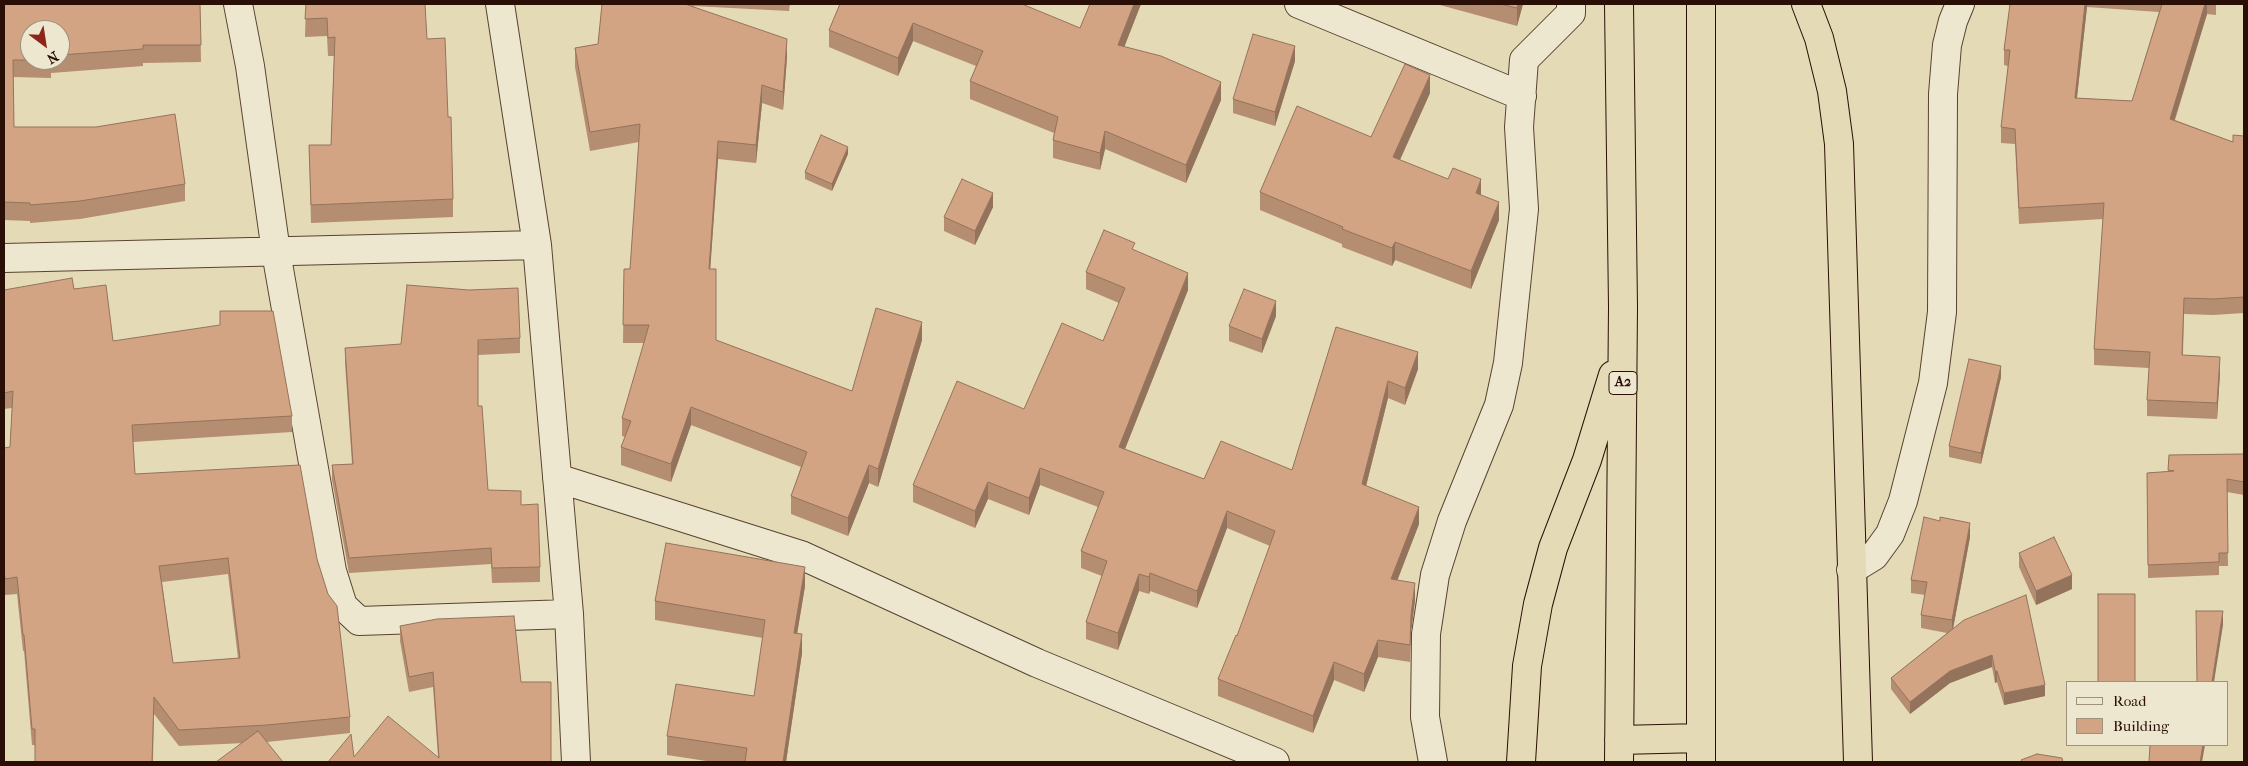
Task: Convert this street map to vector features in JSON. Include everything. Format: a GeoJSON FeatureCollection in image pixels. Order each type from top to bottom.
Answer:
{"type":"FeatureCollection","features":[{"type":"Feature","properties":{"kind":"highway","name":"A2"},"geometry":{"type":"LineString","coordinates":[[1619,4],[1624,307],[1619,751]]}},
{"type":"Feature","properties":{"kind":"highway"},"geometry":{"type":"LineString","coordinates":[[1619,751],[1701,750],[1701,4]]}},
{"type":"Feature","properties":{"kind":"highway"},"geometry":{"type":"LineString","coordinates":[[1806,4],[1819,38],[1832,91],[1839,144],[1858,762]]}},
{"type":"Feature","properties":{"kind":"highway"},"geometry":{"type":"LineString","coordinates":[[1521,762],[1527,666],[1538,604],[1553,548],[1601,419],[1615,367],[1624,307]]}},
{"type":"Feature","properties":{"kind":"street"},"geometry":{"type":"LineString","coordinates":[[238,4],[250,66],[276,252],[332,571],[343,606],[359,620],[570,614]]}},
{"type":"Feature","properties":{"kind":"street"},"geometry":{"type":"LineString","coordinates":[[500,4],[537,245],[570,614],[576,762]]}},
{"type":"Feature","properties":{"kind":"street"},"geometry":{"type":"LineString","coordinates":[[1299,4],[1522,96]]}},
{"type":"Feature","properties":{"kind":"street"},"geometry":{"type":"LineString","coordinates":[[1433,762],[1425,717],[1426,634],[1435,575],[1452,521],[1500,405],[1508,363],[1524,208],[1519,127],[1524,60],[1571,13],[1571,4]]}},
{"type":"Feature","properties":{"kind":"street"},"geometry":{"type":"LineString","coordinates":[[1851,570],[1874,556],[1890,534],[1903,501],[1933,384],[1942,312],[1943,94],[1947,45],[1952,21],[1960,4]]}},
{"type":"Feature","properties":{"kind":"street"},"geometry":{"type":"LineString","coordinates":[[4,258],[537,245]]}},
{"type":"Feature","properties":{"kind":"street"},"geometry":{"type":"LineString","coordinates":[[557,478],[801,555],[1037,663],[1275,762]]}},
{"type":"Feature","properties":{"kind":"building"},"geometry":{"type":"Polygon","coordinates":[[[4,4],[200,4],[201,45],[143,45],[143,49],[70,54],[70,20],[20,20],[20,60],[13,60],[14,127],[96,127],[175,114],[185,184],[80,201],[30,205],[30,203],[4,202],[4,4]]]}},
{"type":"Feature","properties":{"kind":"building"},"geometry":{"type":"Polygon","coordinates":[[[306,4],[425,4],[427,39],[445,38],[448,117],[451,117],[453,199],[311,205],[309,145],[331,145],[335,37],[328,38],[327,18],[305,19],[306,4]]]}},
{"type":"Feature","properties":{"kind":"building"},"geometry":{"type":"Polygon","coordinates":[[[602,4],[685,4],[787,39],[783,92],[762,85],[756,145],[718,141],[709,269],[716,269],[716,340],[852,391],[876,308],[922,322],[878,469],[869,465],[848,518],[791,496],[807,452],[691,407],[671,464],[621,447],[631,421],[622,418],[649,325],[623,325],[624,269],[630,269],[640,124],[590,132],[575,48],[598,44],[602,4]]]}},
{"type":"Feature","properties":{"kind":"building"},"geometry":{"type":"Polygon","coordinates":[[[840,4],[1022,4],[1080,28],[1090,4],[1134,4],[1118,45],[1161,56],[1221,82],[1186,165],[1105,131],[1100,153],[1053,140],[1058,117],[970,81],[983,51],[913,23],[898,58],[829,30],[840,4]]]}},
{"type":"Feature","properties":{"kind":"building"},"geometry":{"type":"Polygon","coordinates":[[[1500,4],[1518,4],[1517,8],[1500,4]]]}},
{"type":"Feature","properties":{"kind":"building"},"geometry":{"type":"Polygon","coordinates":[[[2010,4],[2085,4],[2075,98],[2132,101],[2162,4],[2205,4],[2170,119],[2233,142],[2233,135],[2244,136],[2244,297],[2184,298],[2182,355],[2220,357],[2217,403],[2147,400],[2150,352],[2094,349],[2104,203],[2019,208],[2015,129],[2001,127],[2010,50],[2004,50],[2010,4]]]}},
{"type":"Feature","properties":{"kind":"building"},"geometry":{"type":"Polygon","coordinates":[[[1253,34],[1295,46],[1275,112],[1233,99],[1253,34]]]}},
{"type":"Feature","properties":{"kind":"building"},"geometry":{"type":"Polygon","coordinates":[[[1405,64],[1430,75],[1393,157],[1448,179],[1453,168],[1481,179],[1476,193],[1499,202],[1471,271],[1395,242],[1392,248],[1342,229],[1343,227],[1260,192],[1297,106],[1371,137],[1405,64]]]}},
{"type":"Feature","properties":{"kind":"building"},"geometry":{"type":"Polygon","coordinates":[[[821,135],[848,147],[832,184],[805,172],[821,135]]]}},
{"type":"Feature","properties":{"kind":"building"},"geometry":{"type":"Polygon","coordinates":[[[962,179],[993,193],[975,231],[944,217],[962,179]]]}},
{"type":"Feature","properties":{"kind":"building"},"geometry":{"type":"Polygon","coordinates":[[[1104,230],[1135,243],[1132,249],[1188,273],[1119,447],[1204,479],[1221,441],[1292,470],[1336,327],[1418,352],[1405,388],[1388,381],[1362,484],[1419,507],[1391,579],[1415,583],[1410,645],[1378,640],[1364,674],[1334,662],[1313,716],[1218,679],[1237,636],[1275,531],[1227,511],[1197,591],[1150,573],[1149,577],[1139,574],[1118,633],[1086,622],[1107,561],[1081,551],[1104,492],[1040,468],[1029,498],[988,482],[975,511],[913,485],[957,381],[1024,409],[1062,323],[1103,341],[1125,288],[1086,272],[1104,230]]]}},
{"type":"Feature","properties":{"kind":"building"},"geometry":{"type":"Polygon","coordinates":[[[72,278],[74,289],[106,285],[113,341],[220,325],[220,311],[273,311],[292,416],[132,425],[135,474],[300,465],[317,559],[328,594],[337,606],[350,717],[267,725],[179,730],[154,697],[152,762],[35,762],[35,729],[32,729],[17,577],[5,579],[4,571],[4,448],[10,447],[13,391],[4,393],[4,290],[72,278]],[[228,558],[159,566],[173,663],[240,658],[228,558]]]}},
{"type":"Feature","properties":{"kind":"building"},"geometry":{"type":"Polygon","coordinates":[[[407,285],[469,290],[518,288],[520,338],[478,340],[478,406],[482,406],[488,490],[521,491],[521,505],[538,504],[540,567],[492,568],[491,548],[349,558],[332,465],[353,464],[345,348],[401,344],[407,285]]]}},
{"type":"Feature","properties":{"kind":"building"},"geometry":{"type":"Polygon","coordinates":[[[1244,289],[1276,301],[1262,339],[1229,326],[1244,289]]]}},
{"type":"Feature","properties":{"kind":"building"},"geometry":{"type":"Polygon","coordinates":[[[1969,359],[2001,366],[1981,453],[1949,446],[1969,359]]]}},
{"type":"Feature","properties":{"kind":"building"},"geometry":{"type":"Polygon","coordinates":[[[2244,454],[2244,482],[2227,479],[2228,553],[2219,553],[2219,562],[2148,565],[2147,473],[2174,471],[2168,470],[2169,455],[2244,454]]]}},
{"type":"Feature","properties":{"kind":"building"},"geometry":{"type":"Polygon","coordinates":[[[1924,517],[1940,521],[1940,517],[1970,523],[1952,620],[1921,615],[1927,582],[1911,580],[1924,517]]]}},
{"type":"Feature","properties":{"kind":"building"},"geometry":{"type":"Polygon","coordinates":[[[2054,537],[2072,575],[2036,591],[2019,553],[2054,537]]]}},
{"type":"Feature","properties":{"kind":"building"},"geometry":{"type":"Polygon","coordinates":[[[666,543],[805,567],[794,633],[802,634],[783,762],[745,762],[747,748],[667,736],[676,684],[754,696],[765,620],[655,601],[666,543]]]}},
{"type":"Feature","properties":{"kind":"building"},"geometry":{"type":"Polygon","coordinates":[[[2098,594],[2135,594],[2135,681],[2098,681],[2098,594]]]}},
{"type":"Feature","properties":{"kind":"building"},"geometry":{"type":"Polygon","coordinates":[[[2026,595],[2045,685],[2004,693],[1997,671],[1995,671],[1992,655],[1950,671],[1910,702],[1891,678],[1964,620],[2026,595]]]}},
{"type":"Feature","properties":{"kind":"building"},"geometry":{"type":"Polygon","coordinates":[[[2196,611],[2223,611],[2212,681],[2197,681],[2196,611]]]}},
{"type":"Feature","properties":{"kind":"building"},"geometry":{"type":"Polygon","coordinates":[[[514,616],[521,682],[551,682],[551,762],[328,762],[351,734],[354,757],[388,716],[439,758],[433,672],[409,677],[400,626],[437,619],[514,616]]]}},
{"type":"Feature","properties":{"kind":"building"},"geometry":{"type":"Polygon","coordinates":[[[258,731],[283,762],[216,762],[258,731]]]}},
{"type":"Feature","properties":{"kind":"building"},"geometry":{"type":"Polygon","coordinates":[[[2150,746],[2203,746],[2200,762],[2149,762],[2150,746]]]}},
{"type":"Feature","properties":{"kind":"building"},"geometry":{"type":"Polygon","coordinates":[[[2037,754],[2062,758],[2063,762],[2022,762],[2021,760],[2037,754]]]}}]}
